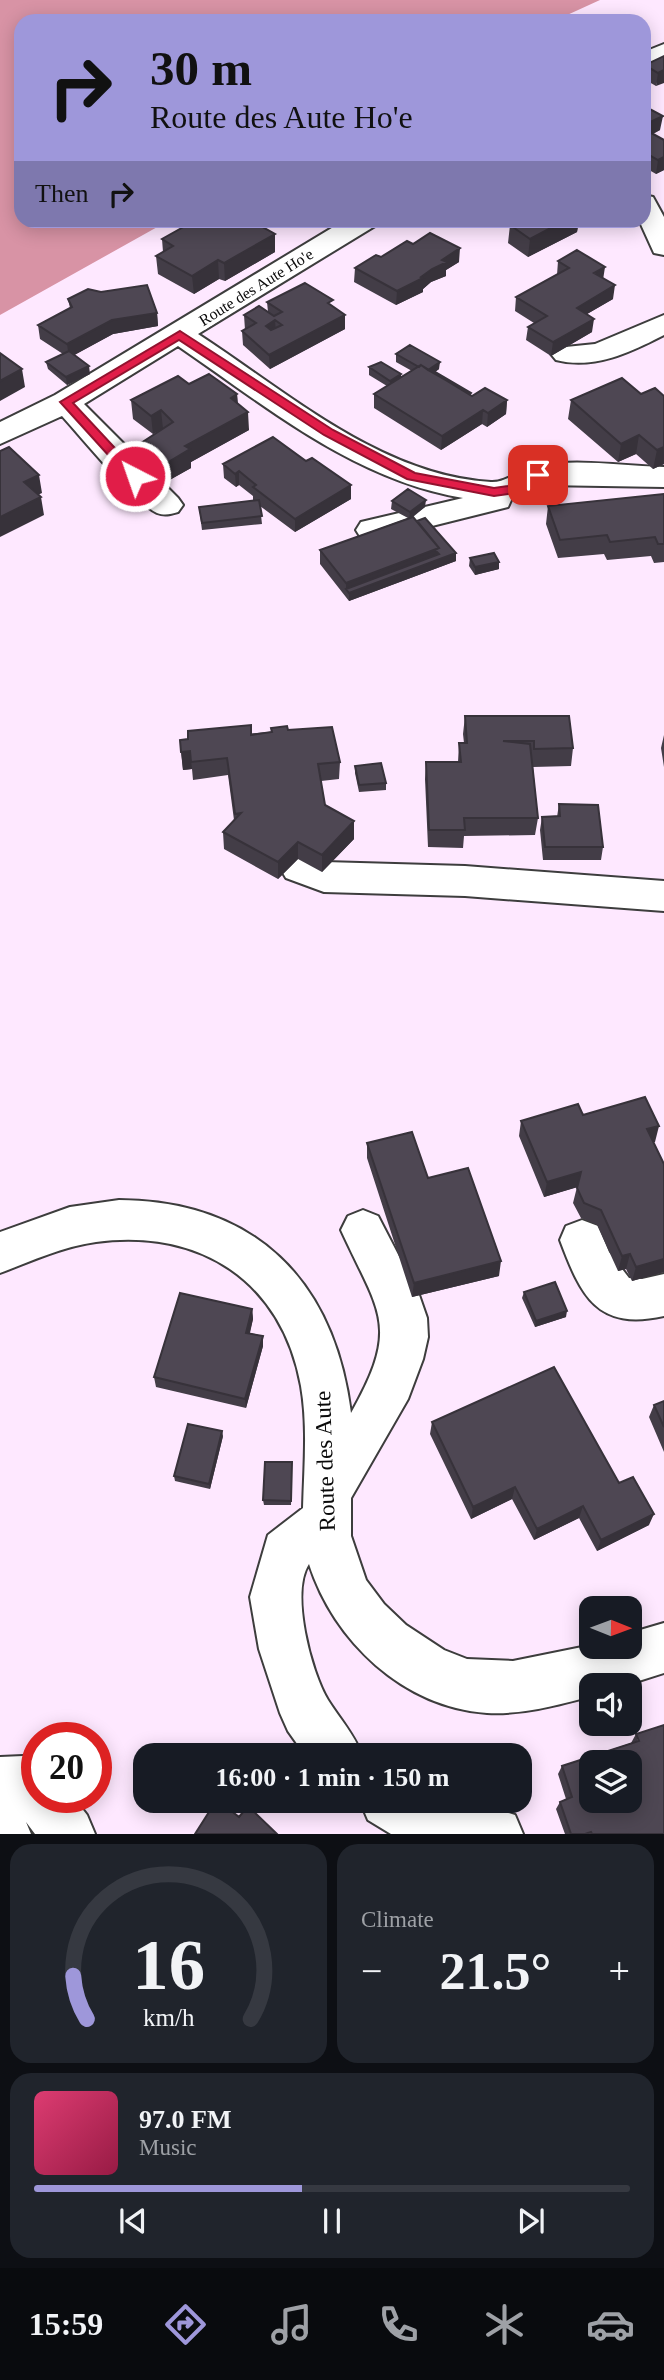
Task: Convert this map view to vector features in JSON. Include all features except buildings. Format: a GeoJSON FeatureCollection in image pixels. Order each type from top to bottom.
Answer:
{"type":"FeatureCollection","features":[{"type":"Feature","properties":{"kind":"street"},"geometry":{"type":"LineString","coordinates":[[651,218],[664,247]]}},
{"type":"Feature","properties":{"kind":"street","name":"Route des Aute Ho'e"},"geometry":{"type":"LineString","coordinates":[[0,435],[66,402],[180,335],[352,228]]}},
{"type":"Feature","properties":{"kind":"street"},"geometry":{"type":"LineString","coordinates":[[566,354],[582,356],[607,349],[664,324]]}},
{"type":"Feature","properties":{"kind":"street"},"geometry":{"type":"LineString","coordinates":[[180,335],[329,433],[411,476],[494,492],[524,483],[664,477]]}},
{"type":"Feature","properties":{"kind":"street"},"geometry":{"type":"LineString","coordinates":[[66,402],[135,476],[167,505]]}},
{"type":"Feature","properties":{"kind":"street"},"geometry":{"type":"LineString","coordinates":[[92,427],[120,439],[143,456]]}},
{"type":"Feature","properties":{"kind":"street"},"geometry":{"type":"LineString","coordinates":[[372,530],[494,502],[524,483],[664,494]]}},
{"type":"Feature","properties":{"kind":"street"},"geometry":{"type":"LineString","coordinates":[[299,868],[324,877],[465,881],[664,896]]}},
{"type":"Feature","properties":{"kind":"street","name":"Route des Aute"},"geometry":{"type":"LineString","coordinates":[[0,1254],[35,1236],[104,1219],[171,1222],[216,1235],[261,1265],[300,1312],[320,1359],[328,1418],[326,1539],[343,1591],[375,1632],[413,1662],[468,1685],[516,1686],[554,1679],[664,1648]]}},
{"type":"Feature","properties":{"kind":"street"},"geometry":{"type":"LineString","coordinates":[[327,1743],[306,1713],[284,1649],[275,1597],[285,1552],[327,1506],[368,1430],[405,1348],[404,1320],[392,1283],[363,1230]]}},
{"type":"Feature","properties":{"kind":"street"},"geometry":{"type":"LineString","coordinates":[[582,1240],[591,1264],[617,1298],[642,1300],[664,1295]]}},
{"type":"Feature","properties":{"kind":"street"},"geometry":{"type":"LineString","coordinates":[[0,1783],[21,1782]]}},
{"type":"Feature","properties":{"kind":"street"},"geometry":{"type":"LineString","coordinates":[[52,1813],[68,1834]]}},
{"type":"Feature","properties":{"kind":"street"},"geometry":{"type":"LineString","coordinates":[[405,1813],[496,1834]]}},
{"type":"Feature","properties":{"kind":"street"},"geometry":{"type":"LineString","coordinates":[[0,1827],[4,1834]]}},
{"type":"Feature","properties":{"kind":"shaded area"},"geometry":{"type":"Polygon","coordinates":[[[0,0],[600,0],[569,14],[14,14],[14,228],[155,228],[0,315],[0,0]]]}},
{"type":"Feature","properties":{"kind":"route"},"geometry":{"type":"LineString","coordinates":[[135,476],[66,402],[180,335],[329,433],[411,476],[494,492],[511,490],[538,475]]}}]}
